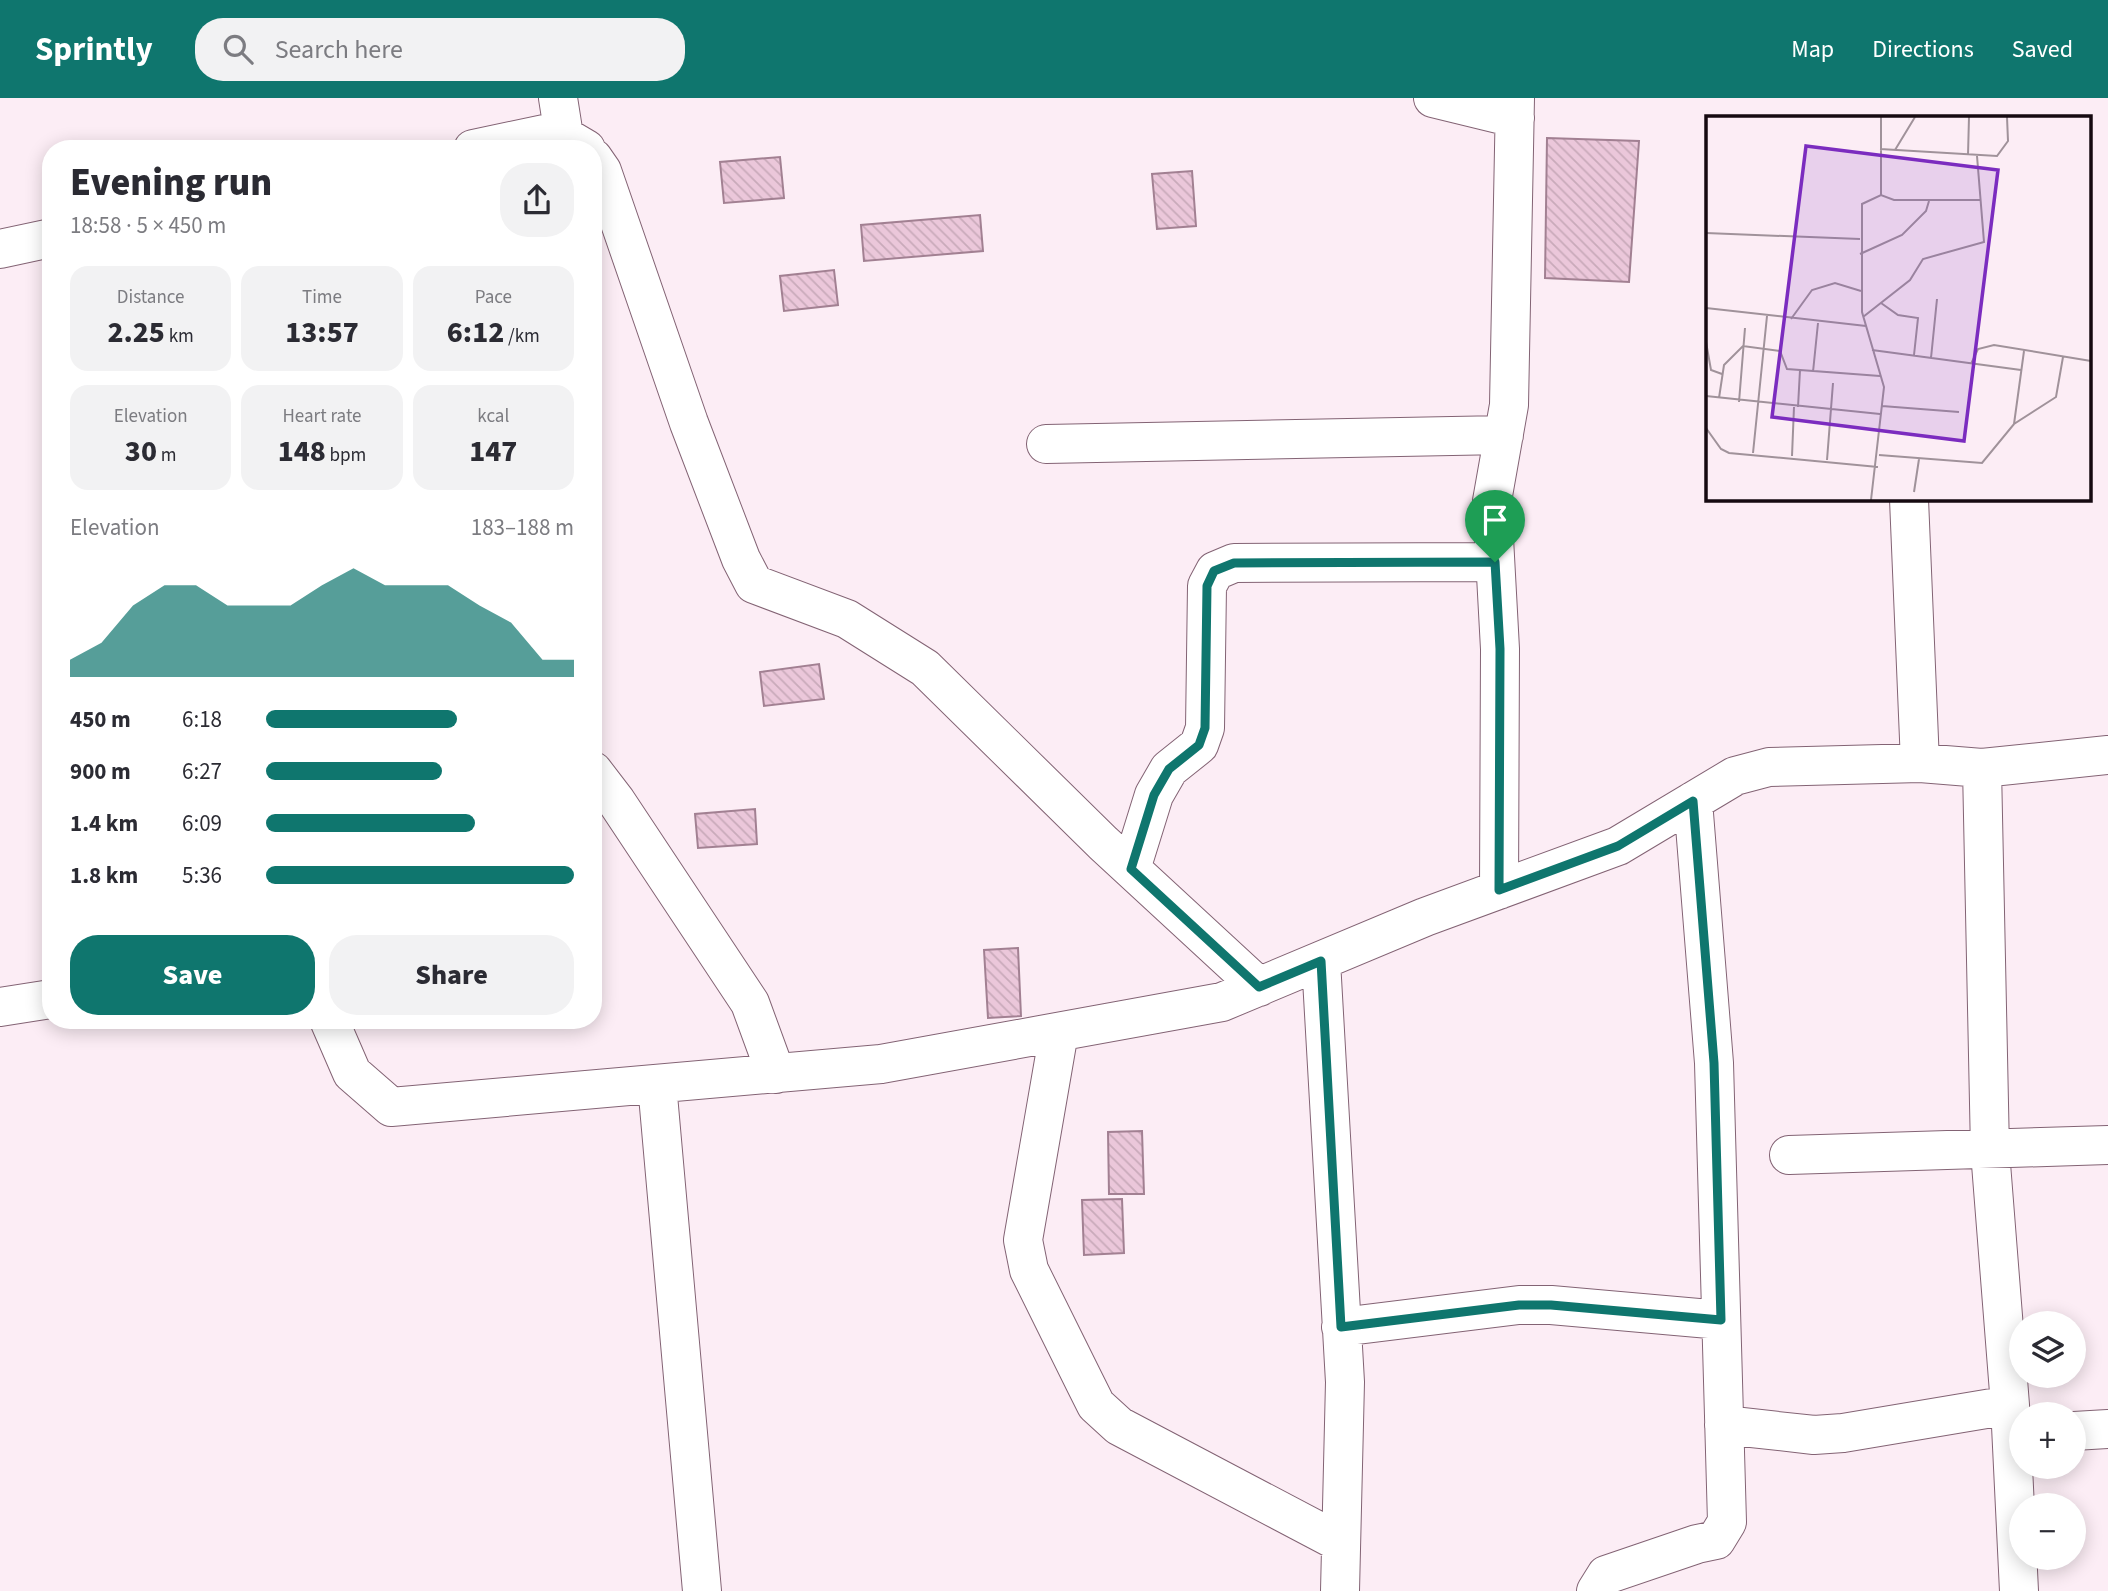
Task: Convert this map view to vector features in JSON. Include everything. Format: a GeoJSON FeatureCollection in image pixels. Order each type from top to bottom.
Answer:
{"type":"FeatureCollection","features":[{"type":"Feature","properties":{"kind":"street"},"geometry":{"type":"LineString","coordinates":[[558,98],[577,140]]}},
{"type":"Feature","properties":{"kind":"street"},"geometry":{"type":"LineString","coordinates":[[1433,98],[1515,108],[1509,405],[1492,501],[1500,649],[1499,890]]}},
{"type":"Feature","properties":{"kind":"street"},"geometry":{"type":"LineString","coordinates":[[516,140],[544,134],[560,140]]}},
{"type":"Feature","properties":{"kind":"street"},"geometry":{"type":"LineString","coordinates":[[602,171],[689,423],[732,538],[754,584],[847,619],[925,668],[1131,869],[1259,987]]}},
{"type":"Feature","properties":{"kind":"street"},"geometry":{"type":"LineString","coordinates":[[0,249],[42,240]]}},
{"type":"Feature","properties":{"kind":"street"},"geometry":{"type":"LineString","coordinates":[[1046,444],[1504,435]]}},
{"type":"Feature","properties":{"kind":"street"},"geometry":{"type":"LineString","coordinates":[[1909,500],[1920,764]]}},
{"type":"Feature","properties":{"kind":"street"},"geometry":{"type":"LineString","coordinates":[[1131,869],[1154,795],[1169,769],[1199,745],[1205,728],[1207,586],[1214,571],[1234,563],[1495,562]]}},
{"type":"Feature","properties":{"kind":"street"},"geometry":{"type":"LineString","coordinates":[[333,1029],[352,1073],[391,1107],[881,1064],[1222,1002],[1425,917],[1618,846],[1735,776],[1769,767],[1920,764],[1983,768],[2108,755]]}},
{"type":"Feature","properties":{"kind":"street"},"geometry":{"type":"LineString","coordinates":[[1983,768],[1990,1151],[2012,1402]]}},
{"type":"Feature","properties":{"kind":"street"},"geometry":{"type":"LineString","coordinates":[[602,783],[750,1003],[776,1074]]}},
{"type":"Feature","properties":{"kind":"street"},"geometry":{"type":"LineString","coordinates":[[1596,1591],[1606,1576],[1716,1540],[1727,1522],[1714,1063],[1693,801]]}},
{"type":"Feature","properties":{"kind":"street"},"geometry":{"type":"LineString","coordinates":[[1321,961],[1345,1382],[1340,1591]]}},
{"type":"Feature","properties":{"kind":"street"},"geometry":{"type":"LineString","coordinates":[[0,1007],[42,1000]]}},
{"type":"Feature","properties":{"kind":"street"},"geometry":{"type":"LineString","coordinates":[[1059,1032],[1024,1240],[1029,1270],[1096,1405],[1119,1426],[1340,1544]]}},
{"type":"Feature","properties":{"kind":"street"},"geometry":{"type":"LineString","coordinates":[[657,1084],[702,1591]]}},
{"type":"Feature","properties":{"kind":"street"},"geometry":{"type":"LineString","coordinates":[[1789,1155],[1990,1151],[2108,1145]]}},
{"type":"Feature","properties":{"kind":"street"},"geometry":{"type":"LineString","coordinates":[[1341,1327],[1519,1305],[1551,1305],[1721,1320]]}},
{"type":"Feature","properties":{"kind":"street"},"geometry":{"type":"LineString","coordinates":[[1724,1425],[1814,1435],[2009,1426]]}},
{"type":"Feature","properties":{"kind":"street"},"geometry":{"type":"LineString","coordinates":[[2086,1431],[2108,1429]]}},
{"type":"Feature","properties":{"kind":"street"},"geometry":{"type":"LineString","coordinates":[[2016,1479],[2019,1591]]}},
{"type":"Feature","properties":{"kind":"building"},"geometry":{"type":"Polygon","coordinates":[[[1547,138],[1639,141],[1629,282],[1545,278],[1547,138]]]}},
{"type":"Feature","properties":{"kind":"building"},"geometry":{"type":"Polygon","coordinates":[[[780,157],[784,198],[724,203],[720,162],[780,157]]]}},
{"type":"Feature","properties":{"kind":"building"},"geometry":{"type":"Polygon","coordinates":[[[1192,171],[1196,226],[1157,229],[1152,174],[1192,171]]]}},
{"type":"Feature","properties":{"kind":"building"},"geometry":{"type":"Polygon","coordinates":[[[980,215],[983,251],[864,261],[861,225],[980,215]]]}},
{"type":"Feature","properties":{"kind":"building"},"geometry":{"type":"Polygon","coordinates":[[[834,270],[838,305],[784,311],[780,276],[834,270]]]}},
{"type":"Feature","properties":{"kind":"building"},"geometry":{"type":"Polygon","coordinates":[[[819,664],[824,699],[764,706],[760,672],[819,664]]]}},
{"type":"Feature","properties":{"kind":"building"},"geometry":{"type":"Polygon","coordinates":[[[755,809],[757,844],[698,848],[695,814],[755,809]]]}},
{"type":"Feature","properties":{"kind":"building"},"geometry":{"type":"Polygon","coordinates":[[[1018,948],[1021,1016],[988,1018],[984,950],[1018,948]]]}},
{"type":"Feature","properties":{"kind":"building"},"geometry":{"type":"Polygon","coordinates":[[[1142,1131],[1144,1194],[1109,1194],[1108,1132],[1142,1131]]]}},
{"type":"Feature","properties":{"kind":"building"},"geometry":{"type":"Polygon","coordinates":[[[1122,1199],[1124,1253],[1084,1255],[1082,1200],[1122,1199]]]}},
{"type":"Feature","properties":{"kind":"route"},"geometry":{"type":"LineString","coordinates":[[1495,562],[1500,649],[1499,890],[1618,846],[1693,801],[1714,1063],[1721,1320],[1551,1305],[1519,1305],[1341,1327],[1321,961],[1259,987],[1131,869],[1154,795],[1169,769],[1199,745],[1205,728],[1207,586],[1214,571],[1234,563],[1495,562]]}}]}
